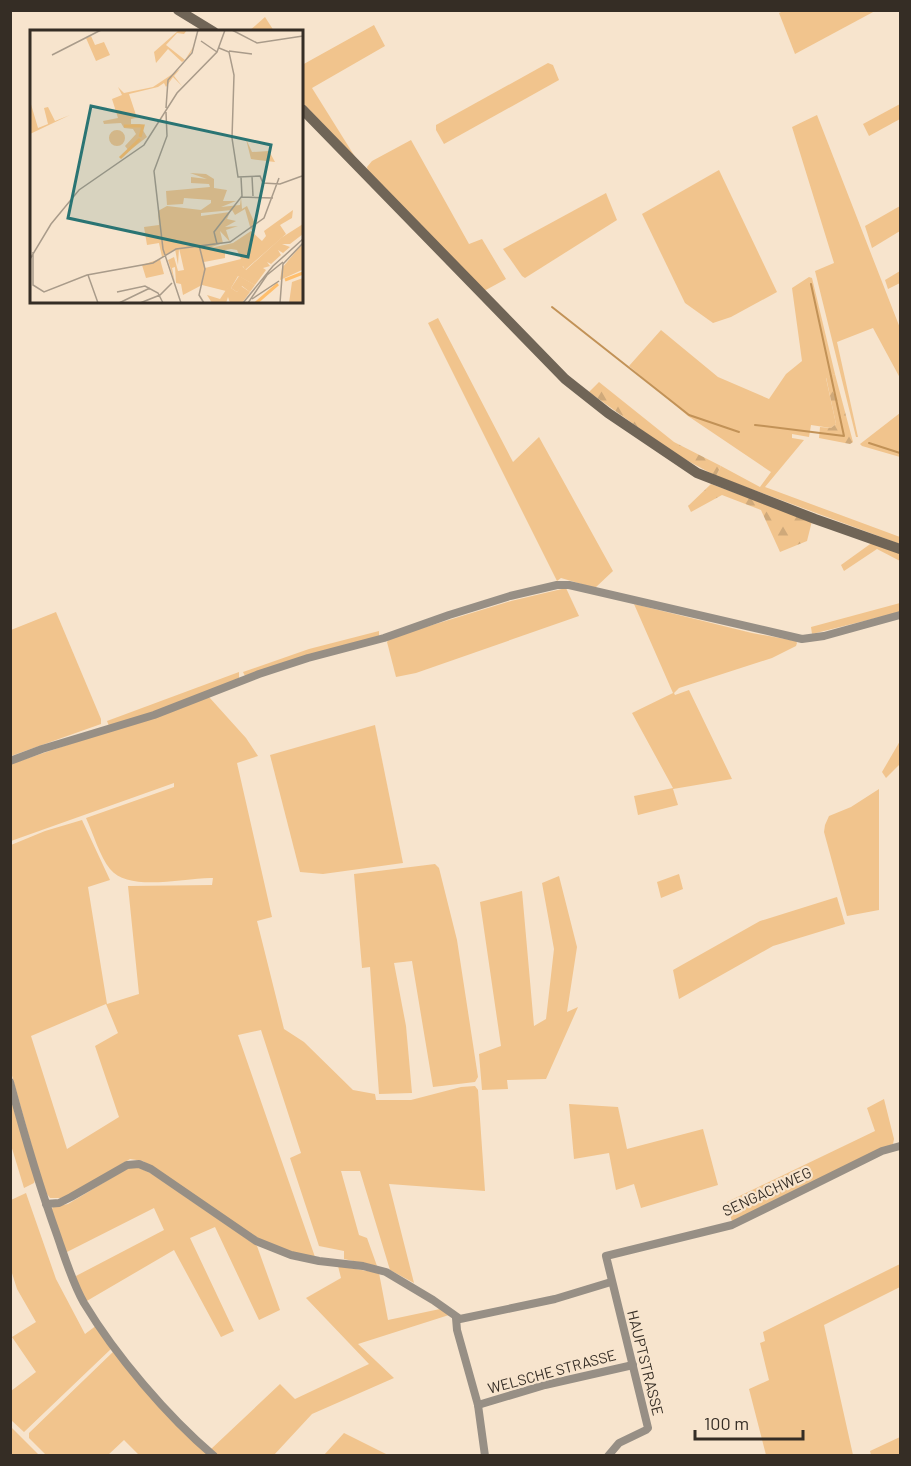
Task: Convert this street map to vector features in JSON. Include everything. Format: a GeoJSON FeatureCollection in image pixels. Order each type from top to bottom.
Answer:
{"type":"FeatureCollection","features":[{"type":"Feature","properties":{"kind":"main road"},"geometry":{"type":"LineString","coordinates":[[177,10],[211,30]]}},
{"type":"Feature","properties":{"kind":"main road"},"geometry":{"type":"LineString","coordinates":[[303,110],[565,379],[608,413],[697,473],[900,549]]}},
{"type":"Feature","properties":{"kind":"street"},"geometry":{"type":"LineString","coordinates":[[10,761],[154,715],[259,674],[308,658],[384,638],[510,596],[557,585],[569,585],[802,639],[824,636],[900,615]]}},
{"type":"Feature","properties":{"kind":"street"},"geometry":{"type":"LineString","coordinates":[[10,1082],[27,1146],[46,1204],[74,1283],[84,1303],[138,1377],[169,1412],[214,1455]]}},
{"type":"Feature","properties":{"kind":"street","name":"SENGACHWEG"},"geometry":{"type":"LineString","coordinates":[[606,1256],[732,1225],[882,1151],[900,1146]]}},
{"type":"Feature","properties":{"kind":"street"},"geometry":{"type":"LineString","coordinates":[[46,1204],[59,1203],[120,1167],[138,1164],[151,1169],[256,1241],[291,1255],[363,1266],[386,1272],[433,1300],[456,1318],[465,1319],[527,1305],[611,1282]]}},
{"type":"Feature","properties":{"kind":"street","name":"HAUPTSTRASSE"},"geometry":{"type":"LineString","coordinates":[[606,1256],[648,1428],[619,1443],[608,1455]]}},
{"type":"Feature","properties":{"kind":"street"},"geometry":{"type":"LineString","coordinates":[[456,1318],[457,1330],[478,1406],[485,1455]]}},
{"type":"Feature","properties":{"kind":"street","name":"WELSCHE STRASSE"},"geometry":{"type":"LineString","coordinates":[[478,1406],[545,1386],[633,1365]]}},
{"type":"Feature","properties":{"kind":"green space"},"geometry":{"type":"Polygon","coordinates":[[[785,10],[875,11],[795,54],[779,13],[785,10]]]}},
{"type":"Feature","properties":{"kind":"green space"},"geometry":{"type":"Polygon","coordinates":[[[265,17],[273,30],[250,30],[265,17]]]}},
{"type":"Feature","properties":{"kind":"green space"},"geometry":{"type":"Polygon","coordinates":[[[374,25],[385,46],[312,88],[357,160],[303,103],[303,64],[374,25]]]}},
{"type":"Feature","properties":{"kind":"green space"},"geometry":{"type":"Polygon","coordinates":[[[548,63],[553,65],[559,80],[444,144],[436,130],[436,125],[548,63]]]}},
{"type":"Feature","properties":{"kind":"green space"},"geometry":{"type":"Polygon","coordinates":[[[900,104],[900,119],[869,136],[863,124],[900,104]]]}},
{"type":"Feature","properties":{"kind":"green space"},"geometry":{"type":"Polygon","coordinates":[[[817,115],[900,328],[900,378],[873,328],[837,342],[858,437],[856,437],[815,271],[834,263],[792,127],[817,115]]]}},
{"type":"Feature","properties":{"kind":"green space"},"geometry":{"type":"Polygon","coordinates":[[[411,140],[469,244],[482,239],[506,279],[484,291],[368,171],[367,167],[372,161],[411,140]]]}},
{"type":"Feature","properties":{"kind":"green space"},"geometry":{"type":"Polygon","coordinates":[[[719,170],[777,292],[731,317],[713,323],[685,303],[642,214],[719,170]]]}},
{"type":"Feature","properties":{"kind":"green space"},"geometry":{"type":"Polygon","coordinates":[[[606,193],[617,220],[525,278],[522,276],[503,249],[606,193]]]}},
{"type":"Feature","properties":{"kind":"green space"},"geometry":{"type":"Polygon","coordinates":[[[900,206],[900,231],[872,248],[865,226],[900,206]]]}},
{"type":"Feature","properties":{"kind":"green space"},"geometry":{"type":"Polygon","coordinates":[[[900,271],[900,283],[888,289],[885,280],[900,271]]]}},
{"type":"Feature","properties":{"kind":"green space"},"geometry":{"type":"Polygon","coordinates":[[[809,277],[812,278],[835,374],[826,378],[836,424],[831,428],[811,425],[809,437],[792,434],[792,438],[804,440],[765,487],[900,537],[900,544],[716,476],[721,466],[760,487],[771,472],[688,416],[629,366],[661,330],[718,377],[769,399],[786,374],[802,361],[792,288],[809,277]]]}},
{"type":"Feature","properties":{"kind":"green space"},"geometry":{"type":"Polygon","coordinates":[[[438,318],[513,462],[539,437],[613,571],[595,588],[561,578],[557,581],[428,323],[438,318]]]}},
{"type":"Feature","properties":{"kind":"green space"},"geometry":{"type":"Polygon","coordinates":[[[835,374],[853,442],[850,444],[819,438],[820,427],[831,428],[836,424],[826,377],[835,374]]]}},
{"type":"Feature","properties":{"kind":"green space"},"geometry":{"type":"Polygon","coordinates":[[[599,382],[674,442],[721,466],[716,476],[675,454],[589,392],[599,382]]]}},
{"type":"Feature","properties":{"kind":"green space"},"geometry":{"type":"Polygon","coordinates":[[[900,413],[900,457],[860,444],[900,413]]]}},
{"type":"Feature","properties":{"kind":"green space"},"geometry":{"type":"Polygon","coordinates":[[[711,484],[812,521],[807,541],[780,552],[761,510],[722,495],[691,512],[688,506],[711,484]]]}},
{"type":"Feature","properties":{"kind":"green space"},"geometry":{"type":"Polygon","coordinates":[[[873,542],[900,552],[900,561],[877,549],[844,571],[841,565],[873,542]]]}},
{"type":"Feature","properties":{"kind":"green space"},"geometry":{"type":"Polygon","coordinates":[[[566,588],[579,616],[416,673],[396,677],[387,642],[390,638],[511,601],[566,588]]]}},
{"type":"Feature","properties":{"kind":"green space"},"geometry":{"type":"Polygon","coordinates":[[[900,603],[900,612],[812,634],[811,627],[900,603]]]}},
{"type":"Feature","properties":{"kind":"green space"},"geometry":{"type":"Polygon","coordinates":[[[634,604],[797,643],[796,646],[772,658],[679,688],[674,693],[675,695],[689,690],[732,779],[673,789],[678,805],[638,815],[634,796],[673,788],[632,713],[673,693],[634,604]]]}},
{"type":"Feature","properties":{"kind":"green space"},"geometry":{"type":"Polygon","coordinates":[[[56,612],[101,719],[101,724],[11,756],[11,630],[56,612]]]}},
{"type":"Feature","properties":{"kind":"green space"},"geometry":{"type":"Polygon","coordinates":[[[379,631],[379,636],[245,676],[243,672],[309,649],[379,631]]]}},
{"type":"Feature","properties":{"kind":"green space"},"geometry":{"type":"Polygon","coordinates":[[[239,672],[239,679],[154,712],[109,726],[107,721],[239,672]]]}},
{"type":"Feature","properties":{"kind":"green space"},"geometry":{"type":"Polygon","coordinates":[[[209,697],[246,738],[258,756],[237,763],[272,917],[257,921],[284,1029],[304,1042],[353,1090],[375,1094],[376,1100],[411,1100],[461,1087],[475,1086],[478,1090],[485,1191],[389,1184],[414,1283],[390,1270],[360,1171],[341,1171],[359,1235],[367,1238],[377,1266],[344,1259],[344,1251],[319,1246],[290,1158],[301,1153],[261,1030],[238,1035],[315,1257],[278,1249],[250,1236],[143,1161],[130,1159],[75,1192],[61,1198],[50,1198],[44,1190],[11,1072],[11,845],[45,831],[82,820],[110,880],[88,887],[107,1004],[139,994],[128,886],[212,885],[213,878],[158,882],[130,880],[110,869],[97,845],[86,818],[174,787],[174,783],[11,841],[11,764],[209,697]],[[106,1004],[31,1036],[67,1149],[119,1117],[95,1046],[118,1033],[106,1004]]]}},
{"type":"Feature","properties":{"kind":"green space"},"geometry":{"type":"Polygon","coordinates":[[[375,725],[403,863],[323,874],[300,872],[270,755],[375,725]]]}},
{"type":"Feature","properties":{"kind":"green space"},"geometry":{"type":"Polygon","coordinates":[[[900,741],[900,764],[886,778],[882,772],[900,741]]]}},
{"type":"Feature","properties":{"kind":"green space"},"geometry":{"type":"Polygon","coordinates":[[[879,789],[879,910],[847,916],[824,832],[825,825],[829,816],[851,807],[879,789]]]}},
{"type":"Feature","properties":{"kind":"green space"},"geometry":{"type":"Polygon","coordinates":[[[435,864],[439,868],[457,940],[478,1077],[475,1082],[433,1087],[412,961],[394,963],[406,1026],[412,1093],[379,1094],[370,967],[362,968],[354,874],[435,864]]]}},
{"type":"Feature","properties":{"kind":"green space"},"geometry":{"type":"Polygon","coordinates":[[[679,874],[683,889],[661,898],[657,882],[679,874]]]}},
{"type":"Feature","properties":{"kind":"green space"},"geometry":{"type":"Polygon","coordinates":[[[559,876],[577,947],[567,1012],[578,1007],[546,1079],[507,1080],[508,1089],[482,1090],[479,1054],[501,1046],[480,902],[522,891],[534,1026],[546,1019],[554,949],[542,883],[559,876]]]}},
{"type":"Feature","properties":{"kind":"green space"},"geometry":{"type":"Polygon","coordinates":[[[837,897],[845,924],[773,946],[679,999],[673,970],[760,921],[837,897]]]}},
{"type":"Feature","properties":{"kind":"green space"},"geometry":{"type":"Polygon","coordinates":[[[10,1097],[35,1180],[34,1183],[24,1188],[11,1145],[10,1097]]]}},
{"type":"Feature","properties":{"kind":"green space"},"geometry":{"type":"Polygon","coordinates":[[[884,1099],[894,1139],[893,1144],[732,1222],[727,1202],[875,1131],[867,1108],[884,1099]]]}},
{"type":"Feature","properties":{"kind":"green space"},"geometry":{"type":"Polygon","coordinates":[[[569,1104],[618,1107],[627,1149],[703,1129],[718,1185],[641,1208],[634,1184],[616,1190],[609,1153],[574,1159],[569,1104]]]}},
{"type":"Feature","properties":{"kind":"green space"},"geometry":{"type":"Polygon","coordinates":[[[128,1168],[140,1168],[152,1174],[257,1246],[280,1310],[259,1320],[215,1227],[190,1238],[234,1331],[221,1337],[174,1250],[85,1302],[74,1277],[164,1230],[154,1208],[65,1253],[51,1211],[53,1207],[68,1204],[128,1168]]]}},
{"type":"Feature","properties":{"kind":"green space"},"geometry":{"type":"Polygon","coordinates":[[[26,1193],[56,1279],[85,1334],[97,1325],[112,1348],[24,1432],[11,1420],[11,1391],[36,1372],[12,1337],[36,1322],[17,1289],[11,1270],[11,1200],[26,1193]]]}},
{"type":"Feature","properties":{"kind":"green space"},"geometry":{"type":"Polygon","coordinates":[[[900,1264],[900,1287],[824,1325],[853,1455],[766,1455],[749,1389],[769,1380],[760,1343],[765,1341],[763,1332],[900,1264]]]}},
{"type":"Feature","properties":{"kind":"green space"},"geometry":{"type":"Polygon","coordinates":[[[338,1266],[379,1273],[388,1320],[440,1309],[449,1315],[358,1344],[394,1378],[312,1414],[274,1455],[217,1455],[210,1450],[280,1384],[295,1399],[369,1364],[306,1298],[341,1278],[338,1266]]]}},
{"type":"Feature","properties":{"kind":"green space"},"geometry":{"type":"Polygon","coordinates":[[[114,1351],[207,1453],[204,1456],[139,1455],[124,1440],[108,1455],[46,1455],[29,1438],[29,1433],[114,1351]]]}},
{"type":"Feature","properties":{"kind":"green space"},"geometry":{"type":"Polygon","coordinates":[[[11,1427],[39,1455],[11,1455],[11,1427]]]}},
{"type":"Feature","properties":{"kind":"green space"},"geometry":{"type":"Polygon","coordinates":[[[344,1433],[388,1455],[324,1455],[344,1433]]]}},
{"type":"Feature","properties":{"kind":"green space"},"geometry":{"type":"Polygon","coordinates":[[[900,1437],[900,1455],[871,1455],[870,1451],[900,1437]]]}},
{"type":"Feature","properties":{"kind":"waterway"},"geometry":{"type":"LineString","coordinates":[[755,425],[844,436],[811,284]]}},
{"type":"Feature","properties":{"kind":"waterway"},"geometry":{"type":"LineString","coordinates":[[552,307],[689,415],[739,432]]}},
{"type":"Feature","properties":{"kind":"waterway"},"geometry":{"type":"LineString","coordinates":[[869,443],[900,453]]}}]}
